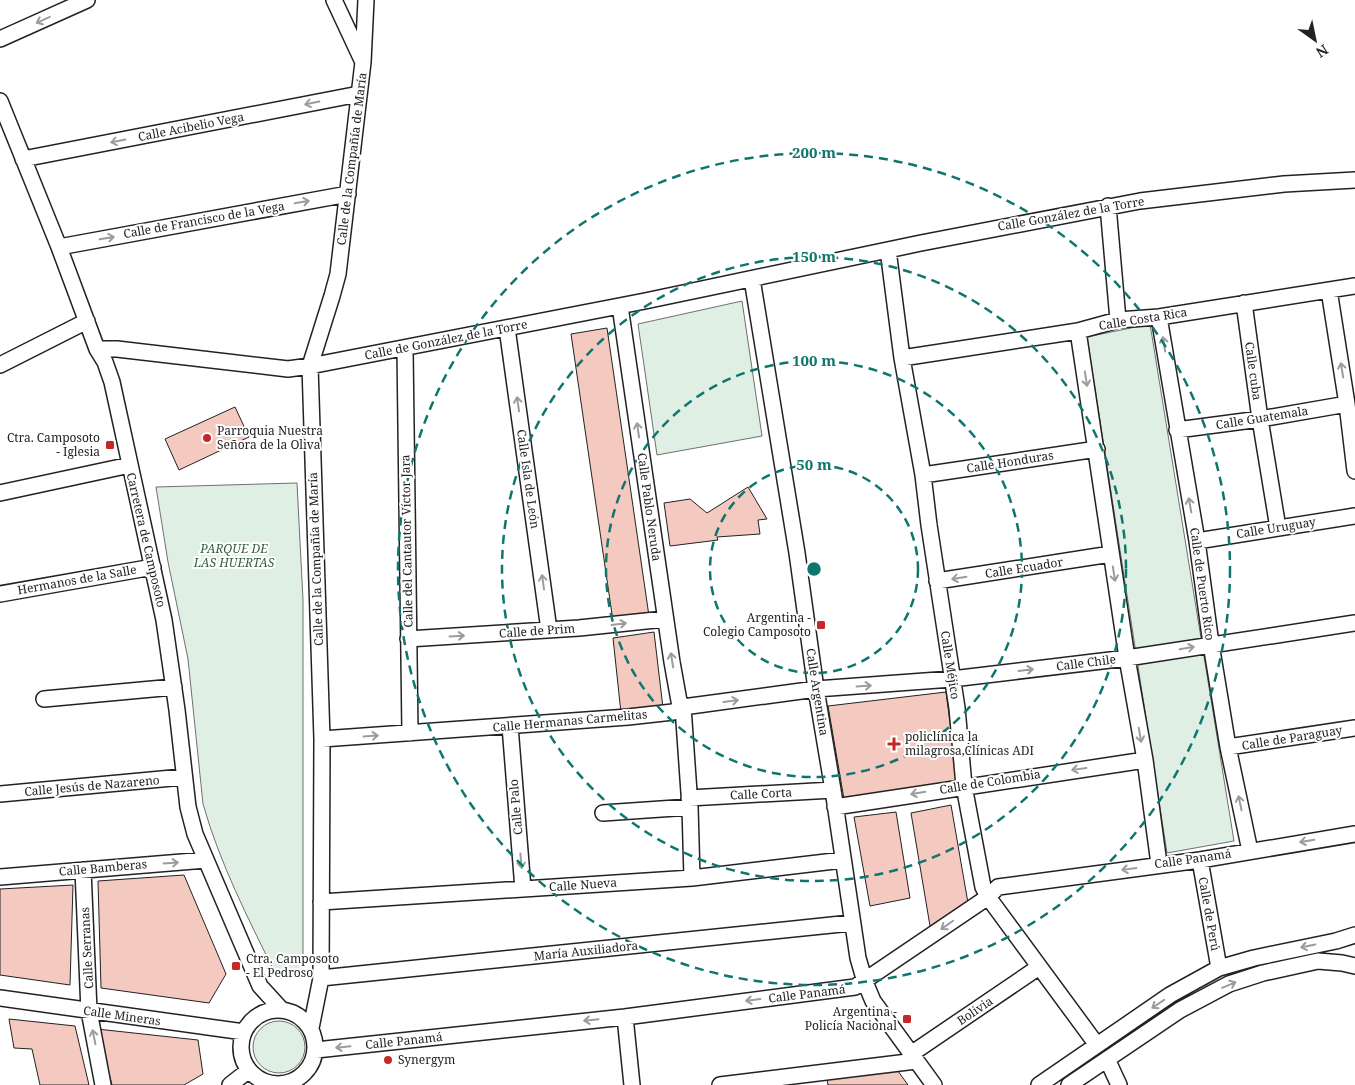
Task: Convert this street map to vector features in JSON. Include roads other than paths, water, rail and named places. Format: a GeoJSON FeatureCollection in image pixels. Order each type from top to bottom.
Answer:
{"type":"FeatureCollection","features":[{"type":"Feature","properties":{"kind":"street"},"geometry":{"type":"LineString","coordinates":[[0,39],[86,0]]}},
{"type":"Feature","properties":{"kind":"street","name":"Calle de la Compañía de María"},"geometry":{"type":"LineString","coordinates":[[337,6],[356,11],[366,2]]}},
{"type":"Feature","properties":{"kind":"street","name":"Calle de la Compañía de María"},"geometry":{"type":"LineString","coordinates":[[311,1028],[320,978],[322,739],[310,366],[336,285],[363,62],[366,2]]}},
{"type":"Feature","properties":{"kind":"street"},"geometry":{"type":"LineString","coordinates":[[337,6],[363,62]]}},
{"type":"Feature","properties":{"kind":"street","name":"Calle Acibelio Vega"},"geometry":{"type":"LineString","coordinates":[[24,159],[359,94]]}},
{"type":"Feature","properties":{"kind":"street","name":"Carretera de Camposoto"},"geometry":{"type":"LineString","coordinates":[[0,101],[60,247],[97,349],[105,362],[112,382],[164,620],[188,806],[195,834],[260,986],[261,996],[258,1015]]}},
{"type":"Feature","properties":{"kind":"street","name":"Calle González de la Torre"},"geometry":{"type":"LineString","coordinates":[[791,270],[1108,206],[1284,184],[1355,180]]}},
{"type":"Feature","properties":{"kind":"street","name":"Calle de Francisco de la Vega"},"geometry":{"type":"LineString","coordinates":[[60,247],[348,194]]}},
{"type":"Feature","properties":{"kind":"street"},"geometry":{"type":"LineString","coordinates":[[1108,206],[1118,320]]}},
{"type":"Feature","properties":{"kind":"street","name":"Calle Méjico"},"geometry":{"type":"LineString","coordinates":[[888,250],[902,358],[923,475],[952,680],[964,786],[983,887],[988,897],[1097,1045]]}},
{"type":"Feature","properties":{"kind":"street","name":"Calle de González de la Torre"},"geometry":{"type":"LineString","coordinates":[[97,349],[117,349],[288,369],[405,349],[791,270]]}},
{"type":"Feature","properties":{"kind":"street","name":"Calle Argentina"},"geometry":{"type":"LineString","coordinates":[[752,279],[797,552],[851,923],[858,958],[864,982],[873,1001],[934,1085]]}},
{"type":"Feature","properties":{"kind":"street","name":"Calle Costa Rica"},"geometry":{"type":"LineString","coordinates":[[902,358],[1078,331],[1118,320],[1159,317],[1355,286]]}},
{"type":"Feature","properties":{"kind":"street"},"geometry":{"type":"LineString","coordinates":[[1329,290],[1347,404],[1355,471]]}},
{"type":"Feature","properties":{"kind":"street","name":"Calle cuba"},"geometry":{"type":"LineString","coordinates":[[1244,303],[1260,419],[1278,528]]}},
{"type":"Feature","properties":{"kind":"street","name":"Calle Pablo Neruda"},"geometry":{"type":"LineString","coordinates":[[620,306],[665,618],[679,701],[683,707],[692,878]]}},
{"type":"Feature","properties":{"kind":"street","name":"Calle de Puerto Rico"},"geometry":{"type":"LineString","coordinates":[[1159,317],[1197,541],[1228,747],[1250,851]]}},
{"type":"Feature","properties":{"kind":"street"},"geometry":{"type":"LineString","coordinates":[[0,365],[87,321]]}},
{"type":"Feature","properties":{"kind":"street","name":"Calle Isla de León"},"geometry":{"type":"LineString","coordinates":[[507,328],[549,630]]}},
{"type":"Feature","properties":{"kind":"street"},"geometry":{"type":"LineString","coordinates":[[1078,331],[1127,658],[1145,760],[1159,864]]}},
{"type":"Feature","properties":{"kind":"street","name":"Calle del Cantautor Víctor Jara"},"geometry":{"type":"LineString","coordinates":[[405,349],[410,733]]}},
{"type":"Feature","properties":{"kind":"street","name":"Calle Guatemala"},"geometry":{"type":"LineString","coordinates":[[1178,430],[1260,419],[1347,404]]}},
{"type":"Feature","properties":{"kind":"street","name":"Calle Honduras"},"geometry":{"type":"LineString","coordinates":[[923,475],[1097,448]]}},
{"type":"Feature","properties":{"kind":"street"},"geometry":{"type":"LineString","coordinates":[[0,493],[130,465]]}},
{"type":"Feature","properties":{"kind":"street","name":"Calle Uruguay"},"geometry":{"type":"LineString","coordinates":[[1197,541],[1355,516]]}},
{"type":"Feature","properties":{"kind":"street","name":"Calle Ecuador"},"geometry":{"type":"LineString","coordinates":[[937,581],[1111,554]]}},
{"type":"Feature","properties":{"kind":"street","name":"Hermanos de la Salle"},"geometry":{"type":"LineString","coordinates":[[0,594],[153,567]]}},
{"type":"Feature","properties":{"kind":"street","name":"Calle de Prim"},"geometry":{"type":"LineString","coordinates":[[408,639],[549,630],[665,618]]}},
{"type":"Feature","properties":{"kind":"street","name":"Calle Chile"},"geometry":{"type":"LineString","coordinates":[[816,689],[952,680],[1127,658],[1355,623]]}},
{"type":"Feature","properties":{"kind":"street"},"geometry":{"type":"LineString","coordinates":[[44,699],[174,687]]}},
{"type":"Feature","properties":{"kind":"street","name":"Calle Hermanas Carmelitas"},"geometry":{"type":"LineString","coordinates":[[322,739],[628,717],[673,712],[683,707],[816,689]]}},
{"type":"Feature","properties":{"kind":"street","name":"Calle Palo"},"geometry":{"type":"LineString","coordinates":[[510,726],[523,888]]}},
{"type":"Feature","properties":{"kind":"street","name":"Calle de Paraguay"},"geometry":{"type":"LineString","coordinates":[[1228,747],[1355,728]]}},
{"type":"Feature","properties":{"kind":"street","name":"Calle de Colombia"},"geometry":{"type":"LineString","coordinates":[[835,807],[1145,760]]}},
{"type":"Feature","properties":{"kind":"street","name":"Calle Jesús de Nazareno"},"geometry":{"type":"LineString","coordinates":[[0,794],[183,777]]}},
{"type":"Feature","properties":{"kind":"street","name":"Calle Corta"},"geometry":{"type":"LineString","coordinates":[[603,814],[689,802],[833,790]]}},
{"type":"Feature","properties":{"kind":"street","name":"Calle Panamá"},"geometry":{"type":"LineString","coordinates":[[316,1050],[625,1017],[855,987],[988,897],[998,887],[1200,860],[1355,834]]}},
{"type":"Feature","properties":{"kind":"street","name":"Calle Bamberas"},"geometry":{"type":"LineString","coordinates":[[0,877],[206,860]]}},
{"type":"Feature","properties":{"kind":"street","name":"Calle Nueva"},"geometry":{"type":"LineString","coordinates":[[321,902],[692,878],[843,860]]}},
{"type":"Feature","properties":{"kind":"street","name":"Calle de Perú"},"geometry":{"type":"LineString","coordinates":[[1200,860],[1219,968]]}},
{"type":"Feature","properties":{"kind":"street","name":"Calle Serranas"},"geometry":{"type":"LineString","coordinates":[[83,870],[90,1011],[104,1085]]}},
{"type":"Feature","properties":{"kind":"street","name":"María Auxiliadora"},"geometry":{"type":"LineString","coordinates":[[320,978],[851,923]]}},
{"type":"Feature","properties":{"kind":"street"},"geometry":{"type":"LineString","coordinates":[[1039,1085],[1170,995],[1219,968],[1355,935]]}},
{"type":"Feature","properties":{"kind":"street"},"geometry":{"type":"LineString","coordinates":[[1355,943],[1355,948]]}},
{"type":"Feature","properties":{"kind":"street"},"geometry":{"type":"LineString","coordinates":[[1069,1085],[1180,1010],[1229,984],[1263,973],[1318,961],[1355,966]]}},
{"type":"Feature","properties":{"kind":"street","name":"Bolivia"},"geometry":{"type":"LineString","coordinates":[[914,1058],[1039,967]]}},
{"type":"Feature","properties":{"kind":"street","name":"Carretera de Camposoto"},"geometry":{"type":"LineString","coordinates":[[260,986],[281,1009]]}},
{"type":"Feature","properties":{"kind":"street","name":"Calle Mineras"},"geometry":{"type":"LineString","coordinates":[[0,998],[244,1032]]}},
{"type":"Feature","properties":{"kind":"street"},"geometry":{"type":"LineString","coordinates":[[305,1085],[308,1069],[316,1050],[311,1028],[293,1012],[281,1009],[269,1010],[258,1015],[250,1022],[241,1042],[241,1052],[249,1070],[258,1078],[276,1084],[293,1081],[302,1076],[308,1069]]}},
{"type":"Feature","properties":{"kind":"street"},"geometry":{"type":"LineString","coordinates":[[625,1017],[632,1085]]}},
{"type":"Feature","properties":{"kind":"street"},"geometry":{"type":"LineString","coordinates":[[720,1085],[914,1058]]}},
{"type":"Feature","properties":{"kind":"street"},"geometry":{"type":"LineString","coordinates":[[1106,1059],[1119,1085]]}},
{"type":"Feature","properties":{"kind":"street"},"geometry":{"type":"LineString","coordinates":[[230,1085],[249,1070]]}},
{"type":"Feature","properties":{"kind":"place","name":"Parroquia Nuestra Señora de la Oliva"},"geometry":{"type":"Point","coordinates":[207,438]}},
{"type":"Feature","properties":{"kind":"place","name":"Ctra. Camposoto - Iglesia"},"geometry":{"type":"Point","coordinates":[110,445]}},
{"type":"Feature","properties":{"kind":"place","name":"Argentina - Colegio Camposoto"},"geometry":{"type":"Point","coordinates":[821,625]}},
{"type":"Feature","properties":{"kind":"place","name":"policlínica la milagrosa,Clínicas ADI"},"geometry":{"type":"Point","coordinates":[894,744]}},
{"type":"Feature","properties":{"kind":"place","name":"Ctra. Camposoto - El Pedroso"},"geometry":{"type":"Point","coordinates":[236,966]}},
{"type":"Feature","properties":{"kind":"place","name":"Argentina - Policía Nacional"},"geometry":{"type":"Point","coordinates":[907,1019]}},
{"type":"Feature","properties":{"kind":"place","name":"Synergym"},"geometry":{"type":"Point","coordinates":[388,1060]}},
{"type":"Feature","properties":{"kind":"park label","name":"PARQUE DE LAS HUERTAS"},"geometry":{"type":"Point","coordinates":[234,556]}}]}
